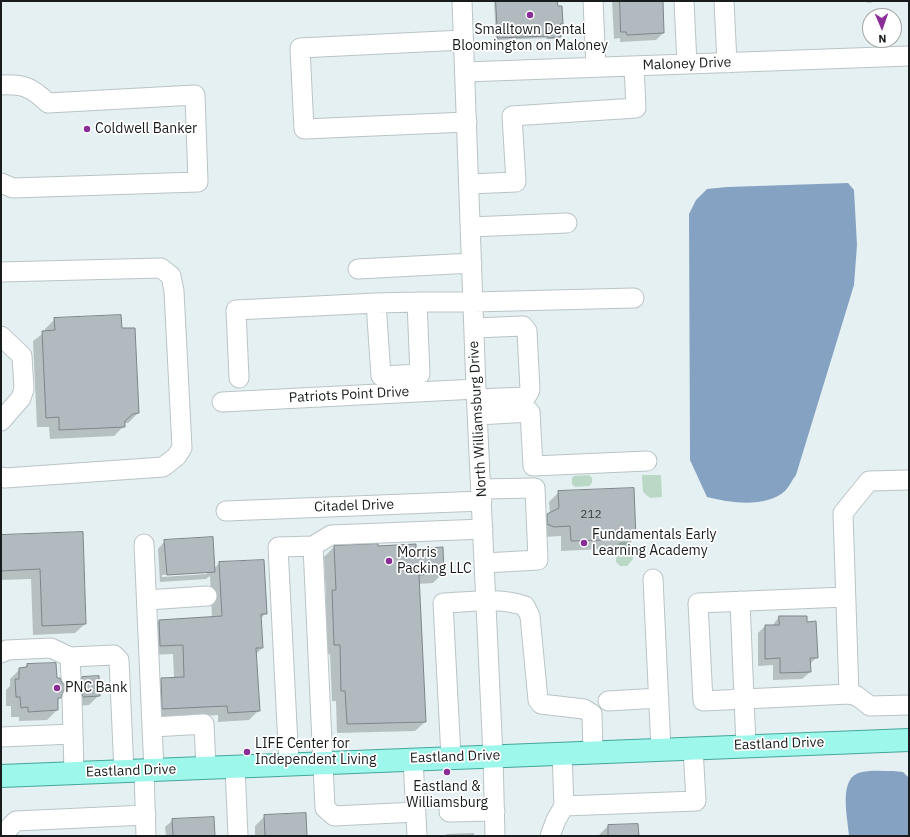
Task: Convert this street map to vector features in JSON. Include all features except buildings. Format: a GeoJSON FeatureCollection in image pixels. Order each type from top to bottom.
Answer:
{"type":"FeatureCollection","features":[{"type":"Feature","properties":{"kind":"main road","name":"Eastland Drive"},"geometry":{"type":"LineString","coordinates":[[1,776],[322,764],[593,751],[909,740]]}},
{"type":"Feature","properties":{"kind":"street","name":"North Williamsburg Drive"},"geometry":{"type":"LineString","coordinates":[[462,1],[477,401],[494,756],[495,836]]}},
{"type":"Feature","properties":{"kind":"street"},"geometry":{"type":"LineString","coordinates":[[593,1],[596,67]]}},
{"type":"Feature","properties":{"kind":"street"},"geometry":{"type":"LineString","coordinates":[[684,1],[687,64]]}},
{"type":"Feature","properties":{"kind":"street"},"geometry":{"type":"LineString","coordinates":[[724,1],[727,63]]}},
{"type":"Feature","properties":{"kind":"street"},"geometry":{"type":"LineString","coordinates":[[463,40],[300,48],[304,129],[467,122]]}},
{"type":"Feature","properties":{"kind":"street","name":"Maloney Drive"},"geometry":{"type":"LineString","coordinates":[[465,72],[909,56]]}},
{"type":"Feature","properties":{"kind":"street"},"geometry":{"type":"LineString","coordinates":[[469,184],[516,182],[512,116],[636,108],[634,66]]}},
{"type":"Feature","properties":{"kind":"street"},"geometry":{"type":"LineString","coordinates":[[1,85],[20,84],[34,90],[48,103],[195,94],[198,182],[12,188],[1,183]]}},
{"type":"Feature","properties":{"kind":"street"},"geometry":{"type":"LineString","coordinates":[[470,227],[567,223]]}},
{"type":"Feature","properties":{"kind":"street"},"geometry":{"type":"LineString","coordinates":[[358,269],[472,263]]}},
{"type":"Feature","properties":{"kind":"street"},"geometry":{"type":"LineString","coordinates":[[1,272],[162,268],[171,276],[174,299],[182,448],[176,457],[164,467],[5,478],[1,477]]}},
{"type":"Feature","properties":{"kind":"street"},"geometry":{"type":"LineString","coordinates":[[239,378],[236,310],[376,303],[634,298]]}},
{"type":"Feature","properties":{"kind":"street"},"geometry":{"type":"LineString","coordinates":[[376,303],[381,376],[420,374],[417,302]]}},
{"type":"Feature","properties":{"kind":"street"},"geometry":{"type":"LineString","coordinates":[[474,328],[523,326],[527,332],[530,390],[526,397],[477,401]]}},
{"type":"Feature","properties":{"kind":"street"},"geometry":{"type":"LineString","coordinates":[[1,336],[22,356],[24,389],[21,398],[1,421]]}},
{"type":"Feature","properties":{"kind":"street"},"geometry":{"type":"LineString","coordinates":[[477,401],[530,412],[533,466],[647,461]]}},
{"type":"Feature","properties":{"kind":"street","name":"Patriots Point Drive"},"geometry":{"type":"LineString","coordinates":[[222,402],[477,401]]}},
{"type":"Feature","properties":{"kind":"street"},"geometry":{"type":"LineString","coordinates":[[848,694],[843,514],[869,481],[909,480]]}},
{"type":"Feature","properties":{"kind":"street","name":"Citadel Drive"},"geometry":{"type":"LineString","coordinates":[[226,511],[482,495],[535,488],[538,560],[485,563]]}},
{"type":"Feature","properties":{"kind":"street"},"geometry":{"type":"LineString","coordinates":[[289,765],[278,548],[313,546],[331,535],[483,529]]}},
{"type":"Feature","properties":{"kind":"street"},"geometry":{"type":"LineString","coordinates":[[141,771],[152,727],[144,544]]}},
{"type":"Feature","properties":{"kind":"street"},"geometry":{"type":"LineString","coordinates":[[313,546],[325,808],[334,816],[416,812]]}},
{"type":"Feature","properties":{"kind":"street"},"geometry":{"type":"LineString","coordinates":[[653,579],[661,749]]}},
{"type":"Feature","properties":{"kind":"street"},"geometry":{"type":"LineString","coordinates":[[147,600],[206,596]]}},
{"type":"Feature","properties":{"kind":"street"},"geometry":{"type":"LineString","coordinates":[[845,597],[698,603],[703,702],[848,694],[857,696],[870,706],[909,705]]}},
{"type":"Feature","properties":{"kind":"street"},"geometry":{"type":"LineString","coordinates":[[451,758],[443,603],[486,601],[516,603],[525,606],[530,616],[538,700],[541,704],[584,709],[592,714],[593,751]]}},
{"type":"Feature","properties":{"kind":"street"},"geometry":{"type":"LineString","coordinates":[[740,601],[746,746]]}},
{"type":"Feature","properties":{"kind":"street"},"geometry":{"type":"LineString","coordinates":[[1,653],[7,650],[51,648],[70,657],[114,656],[119,660],[141,771],[146,815],[146,836]]}},
{"type":"Feature","properties":{"kind":"street"},"geometry":{"type":"LineString","coordinates":[[70,657],[71,677]]}},
{"type":"Feature","properties":{"kind":"street"},"geometry":{"type":"LineString","coordinates":[[72,697],[74,773]]}},
{"type":"Feature","properties":{"kind":"street"},"geometry":{"type":"LineString","coordinates":[[608,701],[659,698]]}},
{"type":"Feature","properties":{"kind":"street"},"geometry":{"type":"LineString","coordinates":[[152,727],[204,724],[206,768]]}},
{"type":"Feature","properties":{"kind":"street"},"geometry":{"type":"LineString","coordinates":[[1,737],[73,734]]}},
{"type":"Feature","properties":{"kind":"street"},"geometry":{"type":"LineString","coordinates":[[564,806],[696,801],[693,748]]}},
{"type":"Feature","properties":{"kind":"street"},"geometry":{"type":"LineString","coordinates":[[550,836],[556,820],[564,806],[562,753]]}},
{"type":"Feature","properties":{"kind":"street"},"geometry":{"type":"LineString","coordinates":[[413,759],[416,836]]}},
{"type":"Feature","properties":{"kind":"street"},"geometry":{"type":"LineString","coordinates":[[235,767],[238,836]]}},
{"type":"Feature","properties":{"kind":"street"},"geometry":{"type":"LineString","coordinates":[[449,812],[495,812]]}},
{"type":"Feature","properties":{"kind":"street"},"geometry":{"type":"LineString","coordinates":[[1,836],[16,821],[146,815]]}},
{"type":"Feature","properties":{"kind":"green space"},"geometry":{"type":"Polygon","coordinates":[[[589,475],[592,478],[592,483],[589,486],[575,487],[572,484],[572,478],[574,476],[589,475]]]}},
{"type":"Feature","properties":{"kind":"green space"},"geometry":{"type":"Polygon","coordinates":[[[642,475],[661,475],[662,497],[650,498],[643,492],[642,475]]]}},
{"type":"Feature","properties":{"kind":"green space"},"geometry":{"type":"Polygon","coordinates":[[[620,542],[628,542],[633,546],[633,559],[627,566],[620,566],[616,562],[616,558],[620,554],[616,551],[615,547],[620,542]]]}},
{"type":"Feature","properties":{"kind":"water"},"geometry":{"type":"Polygon","coordinates":[[[848,183],[854,190],[857,245],[854,285],[796,475],[785,491],[768,500],[748,503],[726,501],[707,497],[690,460],[689,214],[696,200],[707,189],[848,183]]]}},
{"type":"Feature","properties":{"kind":"water"},"geometry":{"type":"Polygon","coordinates":[[[862,772],[903,772],[909,778],[909,836],[849,836],[846,799],[849,781],[854,775],[862,772]]]}},
{"type":"Feature","properties":{"kind":"place","name":"Smalltown Dental Bloomington on Maloney"},"geometry":{"type":"Point","coordinates":[530,15]}},
{"type":"Feature","properties":{"kind":"place","name":"Coldwell Banker"},"geometry":{"type":"Point","coordinates":[87,129]}},
{"type":"Feature","properties":{"kind":"place","name":"Fundamentals Early Learning Academy"},"geometry":{"type":"Point","coordinates":[584,543]}},
{"type":"Feature","properties":{"kind":"place","name":"Morris Packing LLC"},"geometry":{"type":"Point","coordinates":[389,561]}},
{"type":"Feature","properties":{"kind":"place","name":"PNC Bank"},"geometry":{"type":"Point","coordinates":[57,688]}},
{"type":"Feature","properties":{"kind":"place","name":"LIFE Center for Independent Living"},"geometry":{"type":"Point","coordinates":[247,752]}},
{"type":"Feature","properties":{"kind":"place","name":"Eastland & Williamsburg"},"geometry":{"type":"Point","coordinates":[447,772]}}]}
